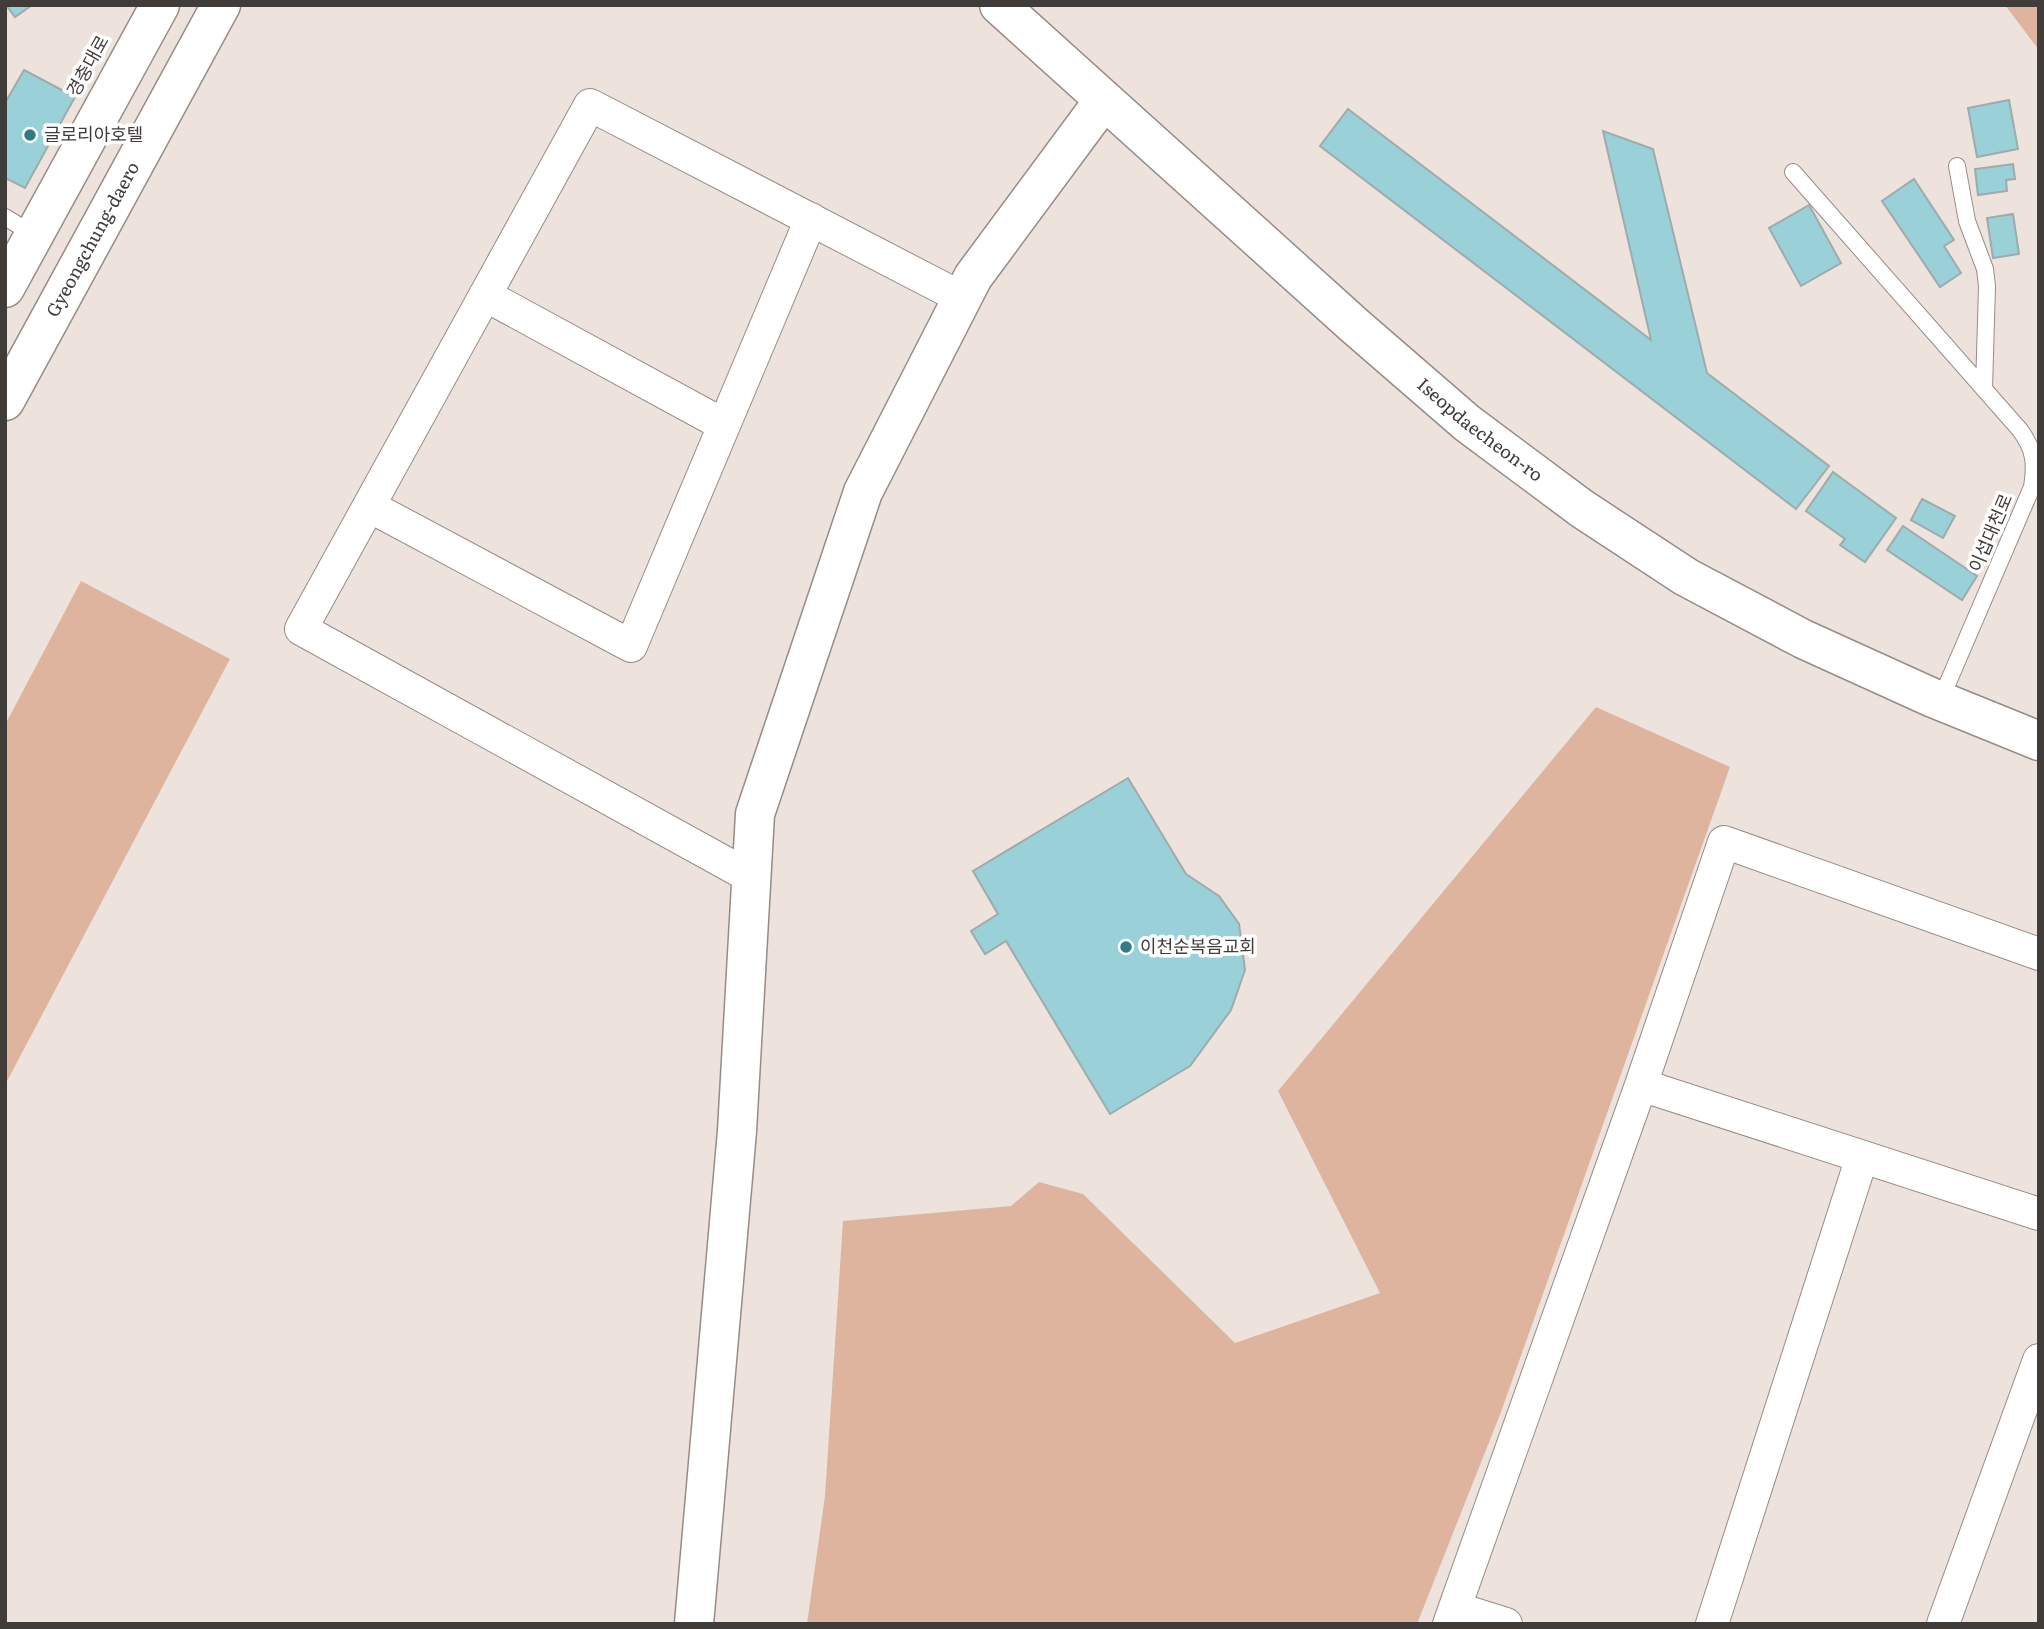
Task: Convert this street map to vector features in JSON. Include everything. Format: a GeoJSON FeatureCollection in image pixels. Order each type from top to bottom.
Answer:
{"type":"FeatureCollection","features":[{"type":"Feature","properties":{"kind":"street"},"geometry":{"type":"LineString","coordinates":[[5,288],[16,233],[160,5]]}},
{"type":"Feature","properties":{"kind":"street","name":"Gyeongchung-daero"},"geometry":{"type":"LineString","coordinates":[[5,401],[221,5]]}},
{"type":"Feature","properties":{"kind":"street","name":"Iseopdaecheon-ro"},"geometry":{"type":"LineString","coordinates":[[999,5],[1355,326],[1468,424],[1581,508],[1698,583],[1803,639],[1940,701],[2039,741]]}},
{"type":"Feature","properties":{"kind":"street"},"geometry":{"type":"LineString","coordinates":[[694,1624],[737,1131],[755,814],[863,492],[973,277],[1104,100]]}},
{"type":"Feature","properties":{"kind":"street"},"geometry":{"type":"LineString","coordinates":[[751,877],[302,629],[590,105],[962,298]]}},
{"type":"Feature","properties":{"kind":"street"},"geometry":{"type":"LineString","coordinates":[[369,506],[631,646],[811,219]]}},
{"type":"Feature","properties":{"kind":"street"},"geometry":{"type":"LineString","coordinates":[[485,295],[724,425]]}},
{"type":"Feature","properties":{"kind":"street"},"geometry":{"type":"LineString","coordinates":[[1506,1624],[1452,1616],[1641,1085],[1724,842],[2039,954]]}},
{"type":"Feature","properties":{"kind":"street"},"geometry":{"type":"LineString","coordinates":[[1641,1085],[2039,1214]]}},
{"type":"Feature","properties":{"kind":"street"},"geometry":{"type":"LineString","coordinates":[[1712,1624],[1862,1157]]}},
{"type":"Feature","properties":{"kind":"street"},"geometry":{"type":"LineString","coordinates":[[1943,1624],[2039,1360]]}},
{"type":"Feature","properties":{"kind":"lane","name":"경충대로"},"geometry":{"type":"LineString","coordinates":[[16,233],[144,5]]}},
{"type":"Feature","properties":{"kind":"lane"},"geometry":{"type":"LineString","coordinates":[[1957,166],[1967,221],[1986,277],[1984,389]]}},
{"type":"Feature","properties":{"kind":"lane","name":"이섭대천로"},"geometry":{"type":"LineString","coordinates":[[1793,172],[1984,389],[2028,442],[2034,454],[2032,487],[1940,701]]}},
{"type":"Feature","properties":{"kind":"shaded area"},"geometry":{"type":"Polygon","coordinates":[[[2005,5],[2039,5],[2039,50],[2005,5]]]}},
{"type":"Feature","properties":{"kind":"shaded area"},"geometry":{"type":"Polygon","coordinates":[[[81,581],[230,659],[5,1085],[5,725],[81,581]]]}},
{"type":"Feature","properties":{"kind":"shaded area"},"geometry":{"type":"Polygon","coordinates":[[[1596,707],[1730,767],[1501,1412],[1417,1624],[807,1624],[825,1496],[843,1221],[1011,1206],[1039,1182],[1083,1194],[1235,1343],[1380,1293],[1278,1091],[1596,707]]]}},
{"type":"Feature","properties":{"kind":"building"},"geometry":{"type":"Polygon","coordinates":[[[6,5],[32,5],[15,17],[6,5]]]}},
{"type":"Feature","properties":{"kind":"building","name":"글로리아호텔"},"geometry":{"type":"Polygon","coordinates":[[[24,70],[75,97],[25,188],[5,178],[5,103],[24,70]]]}},
{"type":"Feature","properties":{"kind":"building"},"geometry":{"type":"Polygon","coordinates":[[[2009,100],[2018,149],[1977,157],[1968,108],[2009,100]]]}},
{"type":"Feature","properties":{"kind":"building"},"geometry":{"type":"Polygon","coordinates":[[[1348,109],[1651,340],[1603,131],[1653,149],[1707,373],[1829,466],[1796,509],[1320,146],[1348,109]]]}},
{"type":"Feature","properties":{"kind":"building"},"geometry":{"type":"Polygon","coordinates":[[[2013,164],[2015,179],[2006,180],[2007,191],[1978,195],[1975,169],[2013,164]]]}},
{"type":"Feature","properties":{"kind":"building"},"geometry":{"type":"Polygon","coordinates":[[[1914,179],[1954,240],[1944,246],[1961,273],[1940,287],[1882,201],[1914,179]]]}},
{"type":"Feature","properties":{"kind":"building"},"geometry":{"type":"Polygon","coordinates":[[[1809,205],[1841,263],[1801,286],[1769,228],[1809,205]]]}},
{"type":"Feature","properties":{"kind":"building"},"geometry":{"type":"Polygon","coordinates":[[[2013,214],[2019,254],[1993,258],[1987,218],[2013,214]]]}},
{"type":"Feature","properties":{"kind":"building"},"geometry":{"type":"Polygon","coordinates":[[[1833,472],[1896,518],[1865,562],[1840,545],[1845,539],[1806,511],[1833,472]]]}},
{"type":"Feature","properties":{"kind":"building"},"geometry":{"type":"Polygon","coordinates":[[[1922,499],[1955,516],[1943,538],[1911,520],[1922,499]]]}},
{"type":"Feature","properties":{"kind":"building"},"geometry":{"type":"Polygon","coordinates":[[[1903,526],[1977,576],[1962,600],[1887,550],[1903,526]]]}},
{"type":"Feature","properties":{"kind":"building","name":"이천순복음교회"},"geometry":{"type":"Polygon","coordinates":[[[1128,778],[1186,874],[1219,896],[1239,924],[1245,970],[1231,1010],[1190,1066],[1110,1114],[1006,941],[985,954],[971,931],[998,914],[973,871],[1128,778]]]}},
{"type":"Feature","properties":{"kind":"place","name":"글로리아호텔"},"geometry":{"type":"Point","coordinates":[30,135]}},
{"type":"Feature","properties":{"kind":"place","name":"이천순복음교회"},"geometry":{"type":"Point","coordinates":[1126,947]}}]}
